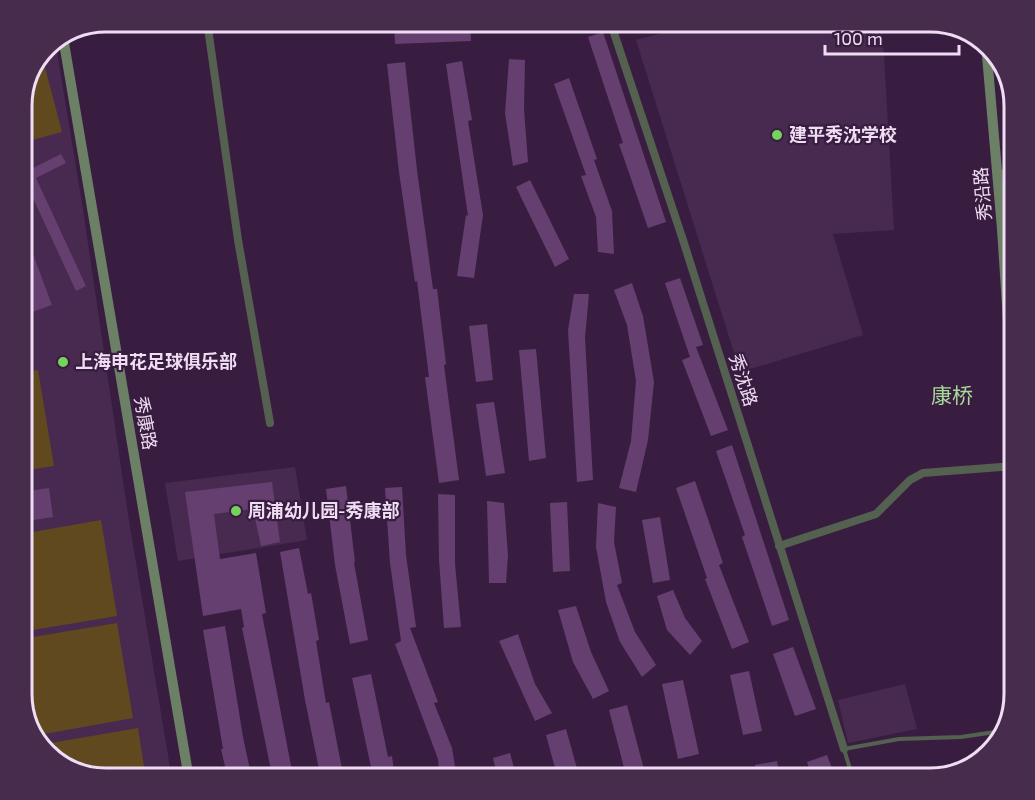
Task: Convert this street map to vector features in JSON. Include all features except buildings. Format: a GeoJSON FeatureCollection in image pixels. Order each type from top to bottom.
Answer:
{"type":"FeatureCollection","features":[{"type":"Feature","properties":{"kind":"street"},"geometry":{"type":"LineString","coordinates":[[209,32],[238,240],[270,423]]}},
{"type":"Feature","properties":{"kind":"street","name":"秀沈路"},"geometry":{"type":"LineString","coordinates":[[614,32],[844,749]]}},
{"type":"Feature","properties":{"kind":"street","name":"秀康路"},"geometry":{"type":"LineString","coordinates":[[64,44],[187,768]]}},
{"type":"Feature","properties":{"kind":"street","name":"秀沿路"},"geometry":{"type":"LineString","coordinates":[[987,60],[1004,264]]}},
{"type":"Feature","properties":{"kind":"street"},"geometry":{"type":"LineString","coordinates":[[998,174],[1004,174]]}},
{"type":"Feature","properties":{"kind":"street"},"geometry":{"type":"LineString","coordinates":[[779,546],[876,514],[910,480],[923,473],[1004,467]]}},
{"type":"Feature","properties":{"kind":"lane"},"geometry":{"type":"LineString","coordinates":[[850,768],[844,749],[899,739],[962,737],[994,732]]}},
{"type":"Feature","properties":{"kind":"shaded area","name":"建平秀沈学校"},"geometry":{"type":"Polygon","coordinates":[[[666,32],[883,32],[894,230],[833,234],[863,335],[740,372],[636,40],[666,32]]]}},
{"type":"Feature","properties":{"kind":"shaded area","name":"上海申花足球俱乐部"},"geometry":{"type":"Polygon","coordinates":[[[57,50],[82,203],[129,521],[170,768],[91,767],[68,759],[41,732],[33,709],[32,100],[39,73],[57,50]]]}},
{"type":"Feature","properties":{"kind":"shaded area"},"geometry":{"type":"Polygon","coordinates":[[[44,64],[62,132],[32,140],[34,86],[44,64]]]}},
{"type":"Feature","properties":{"kind":"shaded area"},"geometry":{"type":"Polygon","coordinates":[[[38,370],[54,466],[32,469],[32,371],[38,370]]]}},
{"type":"Feature","properties":{"kind":"shaded area","name":"周浦幼儿园-秀康部"},"geometry":{"type":"Polygon","coordinates":[[[295,467],[307,540],[178,561],[165,483],[295,467]]]}},
{"type":"Feature","properties":{"kind":"shaded area"},"geometry":{"type":"Polygon","coordinates":[[[101,520],[117,616],[32,630],[32,532],[101,520]]]}},
{"type":"Feature","properties":{"kind":"shaded area"},"geometry":{"type":"Polygon","coordinates":[[[117,623],[133,718],[43,734],[33,709],[32,637],[117,623]]]}},
{"type":"Feature","properties":{"kind":"shaded area"},"geometry":{"type":"Polygon","coordinates":[[[905,684],[917,729],[848,743],[838,700],[905,684]]]}},
{"type":"Feature","properties":{"kind":"shaded area"},"geometry":{"type":"Polygon","coordinates":[[[138,728],[144,768],[105,768],[82,765],[68,759],[50,743],[138,728]]]}},
{"type":"Feature","properties":{"kind":"place","name":"建平秀沈学校"},"geometry":{"type":"Point","coordinates":[777,135]}},
{"type":"Feature","properties":{"kind":"place","name":"上海申花足球俱乐部"},"geometry":{"type":"Point","coordinates":[63,362]}},
{"type":"Feature","properties":{"kind":"place","name":"周浦幼儿园-秀康部"},"geometry":{"type":"Point","coordinates":[236,511]}},
{"type":"Feature","properties":{"kind":"district","name":"康桥"},"geometry":{"type":"Point","coordinates":[952,396]}}]}
